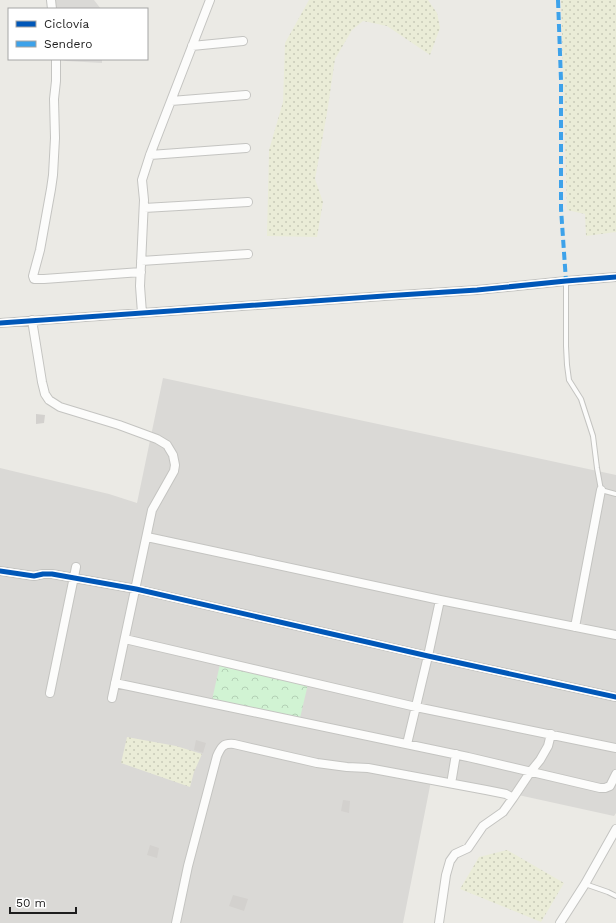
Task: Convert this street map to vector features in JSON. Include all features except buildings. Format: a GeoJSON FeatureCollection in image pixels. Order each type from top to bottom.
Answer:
{"type":"FeatureCollection","features":[{"type":"Feature","properties":{"kind":"street"},"geometry":{"type":"LineString","coordinates":[[142,313],[140,286],[144,200],[142,180],[150,155],[210,0]]}},
{"type":"Feature","properties":{"kind":"street"},"geometry":{"type":"LineString","coordinates":[[192,46],[243,41]]}},
{"type":"Feature","properties":{"kind":"street"},"geometry":{"type":"LineString","coordinates":[[56,60],[54,99],[55,138],[52,189],[40,250],[33,276],[34,279],[141,272]]}},
{"type":"Feature","properties":{"kind":"street"},"geometry":{"type":"LineString","coordinates":[[171,101],[246,95]]}},
{"type":"Feature","properties":{"kind":"street"},"geometry":{"type":"LineString","coordinates":[[150,155],[246,148]]}},
{"type":"Feature","properties":{"kind":"street"},"geometry":{"type":"LineString","coordinates":[[144,208],[248,202]]}},
{"type":"Feature","properties":{"kind":"street"},"geometry":{"type":"LineString","coordinates":[[141,261],[248,254]]}},
{"type":"Feature","properties":{"kind":"street"},"geometry":{"type":"LineString","coordinates":[[0,323],[477,290],[616,277]]}},
{"type":"Feature","properties":{"kind":"street"},"geometry":{"type":"LineString","coordinates":[[32,320],[43,388],[49,400],[60,407],[119,425],[157,439],[166,445],[173,455],[174,471],[152,510],[112,698]]}},
{"type":"Feature","properties":{"kind":"street"},"geometry":{"type":"LineString","coordinates":[[575,627],[601,490]]}},
{"type":"Feature","properties":{"kind":"street"},"geometry":{"type":"LineString","coordinates":[[147,537],[440,600],[616,635]]}},
{"type":"Feature","properties":{"kind":"street"},"geometry":{"type":"LineString","coordinates":[[50,692],[76,567]]}},
{"type":"Feature","properties":{"kind":"street"},"geometry":{"type":"LineString","coordinates":[[0,571],[34,576],[52,574],[136,589],[428,656],[616,697]]}},
{"type":"Feature","properties":{"kind":"street"},"geometry":{"type":"LineString","coordinates":[[408,744],[440,600]]}},
{"type":"Feature","properties":{"kind":"street"},"geometry":{"type":"LineString","coordinates":[[125,639],[416,707],[616,748]]}},
{"type":"Feature","properties":{"kind":"street"},"geometry":{"type":"LineString","coordinates":[[115,683],[456,754],[600,788],[610,786],[616,774]]}},
{"type":"Feature","properties":{"kind":"street"},"geometry":{"type":"LineString","coordinates":[[439,923],[446,875],[450,862],[455,854],[468,848],[484,826],[503,812],[540,760],[548,746],[551,734]]}},
{"type":"Feature","properties":{"kind":"street"},"geometry":{"type":"LineString","coordinates":[[176,923],[188,866],[217,756],[221,747],[229,743],[317,763],[368,768],[506,794],[513,798]]}},
{"type":"Feature","properties":{"kind":"street"},"geometry":{"type":"LineString","coordinates":[[452,778],[456,754]]}},
{"type":"Feature","properties":{"kind":"street"},"geometry":{"type":"LineString","coordinates":[[560,923],[616,829]]}},
{"type":"Feature","properties":{"kind":"lane"},"geometry":{"type":"LineString","coordinates":[[566,281],[566,346],[567,365],[570,380],[581,399],[593,436],[601,490],[616,494]]}},
{"type":"Feature","properties":{"kind":"lane"},"geometry":{"type":"LineString","coordinates":[[584,884],[616,896]]}},
{"type":"Feature","properties":{"kind":"shaded area"},"geometry":{"type":"Polygon","coordinates":[[[51,0],[94,0],[100,8],[51,8],[51,0]]]}},
{"type":"Feature","properties":{"kind":"shaded area"},"geometry":{"type":"Polygon","coordinates":[[[62,60],[102,60],[102,63],[62,60]]]}},
{"type":"Feature","properties":{"kind":"shaded area"},"geometry":{"type":"Polygon","coordinates":[[[163,378],[616,475],[616,813],[614,816],[432,776],[403,923],[0,923],[0,468],[109,494],[137,503],[163,378]]]}},
{"type":"Feature","properties":{"kind":"green space"},"geometry":{"type":"Polygon","coordinates":[[[309,0],[428,0],[437,13],[440,28],[430,55],[387,26],[363,21],[352,30],[335,59],[315,179],[323,202],[317,237],[267,236],[269,150],[283,102],[285,43],[309,0]]]}},
{"type":"Feature","properties":{"kind":"green space"},"geometry":{"type":"Polygon","coordinates":[[[561,0],[616,0],[616,232],[586,236],[585,214],[567,210],[561,0]]]}},
{"type":"Feature","properties":{"kind":"green space"},"geometry":{"type":"Polygon","coordinates":[[[220,664],[308,684],[300,718],[212,700],[220,664]]]}},
{"type":"Feature","properties":{"kind":"green space"},"geometry":{"type":"Polygon","coordinates":[[[127,737],[176,746],[202,754],[194,772],[190,787],[121,763],[127,737]]]}},
{"type":"Feature","properties":{"kind":"green space"},"geometry":{"type":"Polygon","coordinates":[[[507,850],[564,883],[541,922],[460,889],[479,857],[507,850]]]}},
{"type":"Feature","properties":{"kind":"marked path"},"geometry":{"type":"LineString","coordinates":[[558,0],[561,80],[561,209],[566,281]]}},
{"type":"Feature","properties":{"kind":"cycle path"},"geometry":{"type":"LineString","coordinates":[[0,323],[477,290],[616,277]]}},
{"type":"Feature","properties":{"kind":"cycle path"},"geometry":{"type":"LineString","coordinates":[[0,571],[34,576],[52,574],[136,589],[428,656],[616,697]]}}]}
